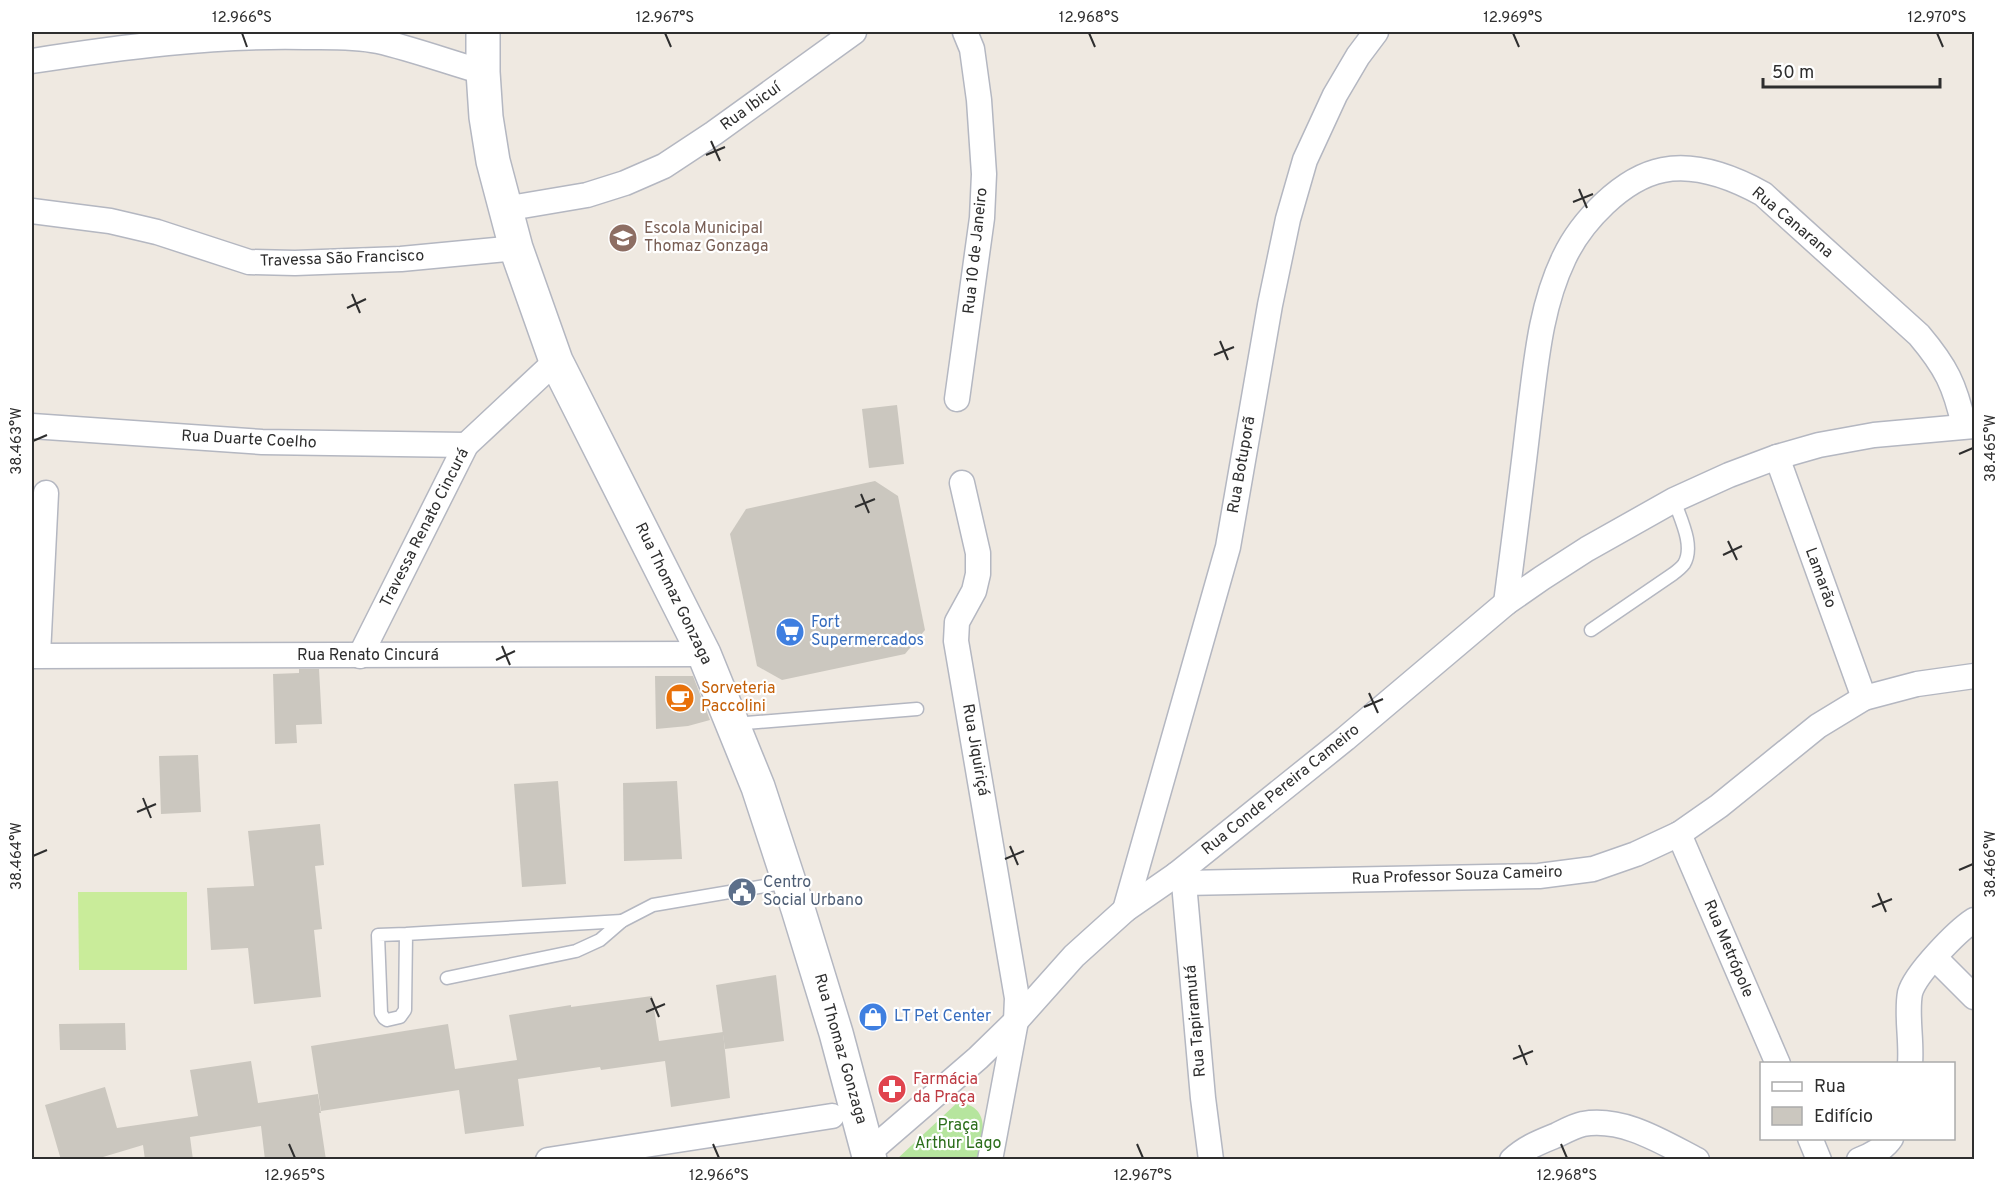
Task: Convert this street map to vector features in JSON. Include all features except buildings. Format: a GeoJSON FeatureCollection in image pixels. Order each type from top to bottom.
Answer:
{"type":"FeatureCollection","features":[{"type":"Feature","properties":{"kind":"main road","name":"Rua Thomaz Gonzaga"},"geometry":{"type":"LineString","coordinates":[[483,32],[486,117],[493,161],[516,248],[556,362],[705,654],[758,787],[789,882],[845,1114],[869,1156]]}},
{"type":"Feature","properties":{"kind":"street","name":"Rua Ibicuí"},"geometry":{"type":"LineString","coordinates":[[504,209],[587,195],[625,183],[664,166],[714,133],[854,32]]}},
{"type":"Feature","properties":{"kind":"street","name":"Rua 10 de Janeiro"},"geometry":{"type":"LineString","coordinates":[[957,399],[982,218],[984,174],[979,100],[972,49],[965,32]]}},
{"type":"Feature","properties":{"kind":"street","name":"Rua Botuporã"},"geometry":{"type":"LineString","coordinates":[[1125,909],[1228,547],[1270,305],[1288,219],[1305,160],[1335,95],[1358,56],[1376,32]]}},
{"type":"Feature","properties":{"kind":"street"},"geometry":{"type":"LineString","coordinates":[[32,61],[167,43],[261,36],[380,36],[483,72]]}},
{"type":"Feature","properties":{"kind":"street","name":"Rua Canarana"},"geometry":{"type":"LineString","coordinates":[[1506,603],[1539,342],[1548,299],[1564,258],[1579,233],[1598,210],[1616,194],[1639,179],[1664,170],[1688,170],[1722,176],[1763,194],[1919,335],[1948,374],[1969,426]]}},
{"type":"Feature","properties":{"kind":"street","name":"Travessa São Francisco"},"geometry":{"type":"LineString","coordinates":[[32,211],[110,221],[157,232],[249,262],[295,263],[401,259],[516,248]]}},
{"type":"Feature","properties":{"kind":"street","name":"Travessa Renato Cincurá"},"geometry":{"type":"LineString","coordinates":[[360,656],[466,446],[556,362]]}},
{"type":"Feature","properties":{"kind":"street","name":"Rua Duarte Coelho"},"geometry":{"type":"LineString","coordinates":[[32,426],[262,442],[466,446]]}},
{"type":"Feature","properties":{"kind":"street","name":"Rua Conde Pereira Cameiro"},"geometry":{"type":"LineString","coordinates":[[869,1156],[978,1058],[1016,1021],[1074,956],[1125,909],[1180,878],[1506,603],[1587,549],[1674,500],[1729,475],[1777,457],[1819,445],[1874,435],[1969,426]]}},
{"type":"Feature","properties":{"kind":"street","name":"Lamarão"},"geometry":{"type":"LineString","coordinates":[[1777,457],[1864,698]]}},
{"type":"Feature","properties":{"kind":"street","name":"Rua Jiquiriçá"},"geometry":{"type":"LineString","coordinates":[[962,483],[978,552],[978,574],[974,591],[957,622],[956,641],[1014,975],[1017,998],[1016,1021]]}},
{"type":"Feature","properties":{"kind":"street"},"geometry":{"type":"LineString","coordinates":[[35,655],[46,493]]}},
{"type":"Feature","properties":{"kind":"street","name":"Rua Renato Cincurá"},"geometry":{"type":"LineString","coordinates":[[35,655],[705,654]]}},
{"type":"Feature","properties":{"kind":"street","name":"Rua Professor Souza Cameiro"},"geometry":{"type":"LineString","coordinates":[[1180,878],[1539,876],[1593,869],[1636,854],[1679,834],[1719,806],[1818,726],[1864,698],[1917,684],[1974,676]]}},
{"type":"Feature","properties":{"kind":"street","name":"Rua Metrópole"},"geometry":{"type":"LineString","coordinates":[[1679,834],[1777,1062]]}},
{"type":"Feature","properties":{"kind":"street","name":"Rua Tapiramutá"},"geometry":{"type":"LineString","coordinates":[[1180,878],[1211,1160]]}},
{"type":"Feature","properties":{"kind":"street"},"geometry":{"type":"LineString","coordinates":[[1910,1062],[1910,994],[1915,981],[1961,929],[1974,920]]}},
{"type":"Feature","properties":{"kind":"street"},"geometry":{"type":"LineString","coordinates":[[1935,958],[1974,997]]}},
{"type":"Feature","properties":{"kind":"street"},"geometry":{"type":"LineString","coordinates":[[990,1160],[1016,1021]]}},
{"type":"Feature","properties":{"kind":"street"},"geometry":{"type":"LineString","coordinates":[[548,1160],[845,1114]]}},
{"type":"Feature","properties":{"kind":"street"},"geometry":{"type":"LineString","coordinates":[[1512,1160],[1525,1148],[1582,1124],[1606,1123],[1643,1133],[1697,1160]]}},
{"type":"Feature","properties":{"kind":"street"},"geometry":{"type":"LineString","coordinates":[[1811,1140],[1819,1160]]}},
{"type":"Feature","properties":{"kind":"street"},"geometry":{"type":"LineString","coordinates":[[1859,1160],[1887,1145],[1890,1140]]}},
{"type":"Feature","properties":{"kind":"lane"},"geometry":{"type":"LineString","coordinates":[[1591,630],[1673,574],[1683,564],[1688,554],[1687,540],[1674,500]]}},
{"type":"Feature","properties":{"kind":"lane"},"geometry":{"type":"LineString","coordinates":[[732,724],[917,709]]}},
{"type":"Feature","properties":{"kind":"lane"},"geometry":{"type":"LineString","coordinates":[[447,978],[576,951],[600,940],[622,921],[653,905],[789,882]]}},
{"type":"Feature","properties":{"kind":"lane"},"geometry":{"type":"LineString","coordinates":[[406,934],[405,1010],[400,1017],[387,1020],[381,1013],[378,935],[622,921]]}},
{"type":"Feature","properties":{"kind":"green space"},"geometry":{"type":"Polygon","coordinates":[[[78,892],[187,892],[187,970],[79,970],[78,892]]]}},
{"type":"Feature","properties":{"kind":"green space","name":"Praça Arthur Lago"},"geometry":{"type":"Polygon","coordinates":[[[958,1102],[969,1105],[981,1116],[983,1132],[978,1159],[896,1160],[958,1102]]]}},
{"type":"Feature","properties":{"kind":"place","name":"Escola Municipal Thomaz Gonzaga"},"geometry":{"type":"Point","coordinates":[623,238]}},
{"type":"Feature","properties":{"kind":"place","name":"Fort Supermercados"},"geometry":{"type":"Point","coordinates":[790,632]}},
{"type":"Feature","properties":{"kind":"place","name":"Sorveteria Paccolini"},"geometry":{"type":"Point","coordinates":[680,698]}},
{"type":"Feature","properties":{"kind":"place","name":"Centro Social Urbano"},"geometry":{"type":"Point","coordinates":[742,892]}},
{"type":"Feature","properties":{"kind":"place","name":"LT Pet Center"},"geometry":{"type":"Point","coordinates":[873,1017]}},
{"type":"Feature","properties":{"kind":"place","name":"Farmácia da Praça"},"geometry":{"type":"Point","coordinates":[892,1089]}}]}
